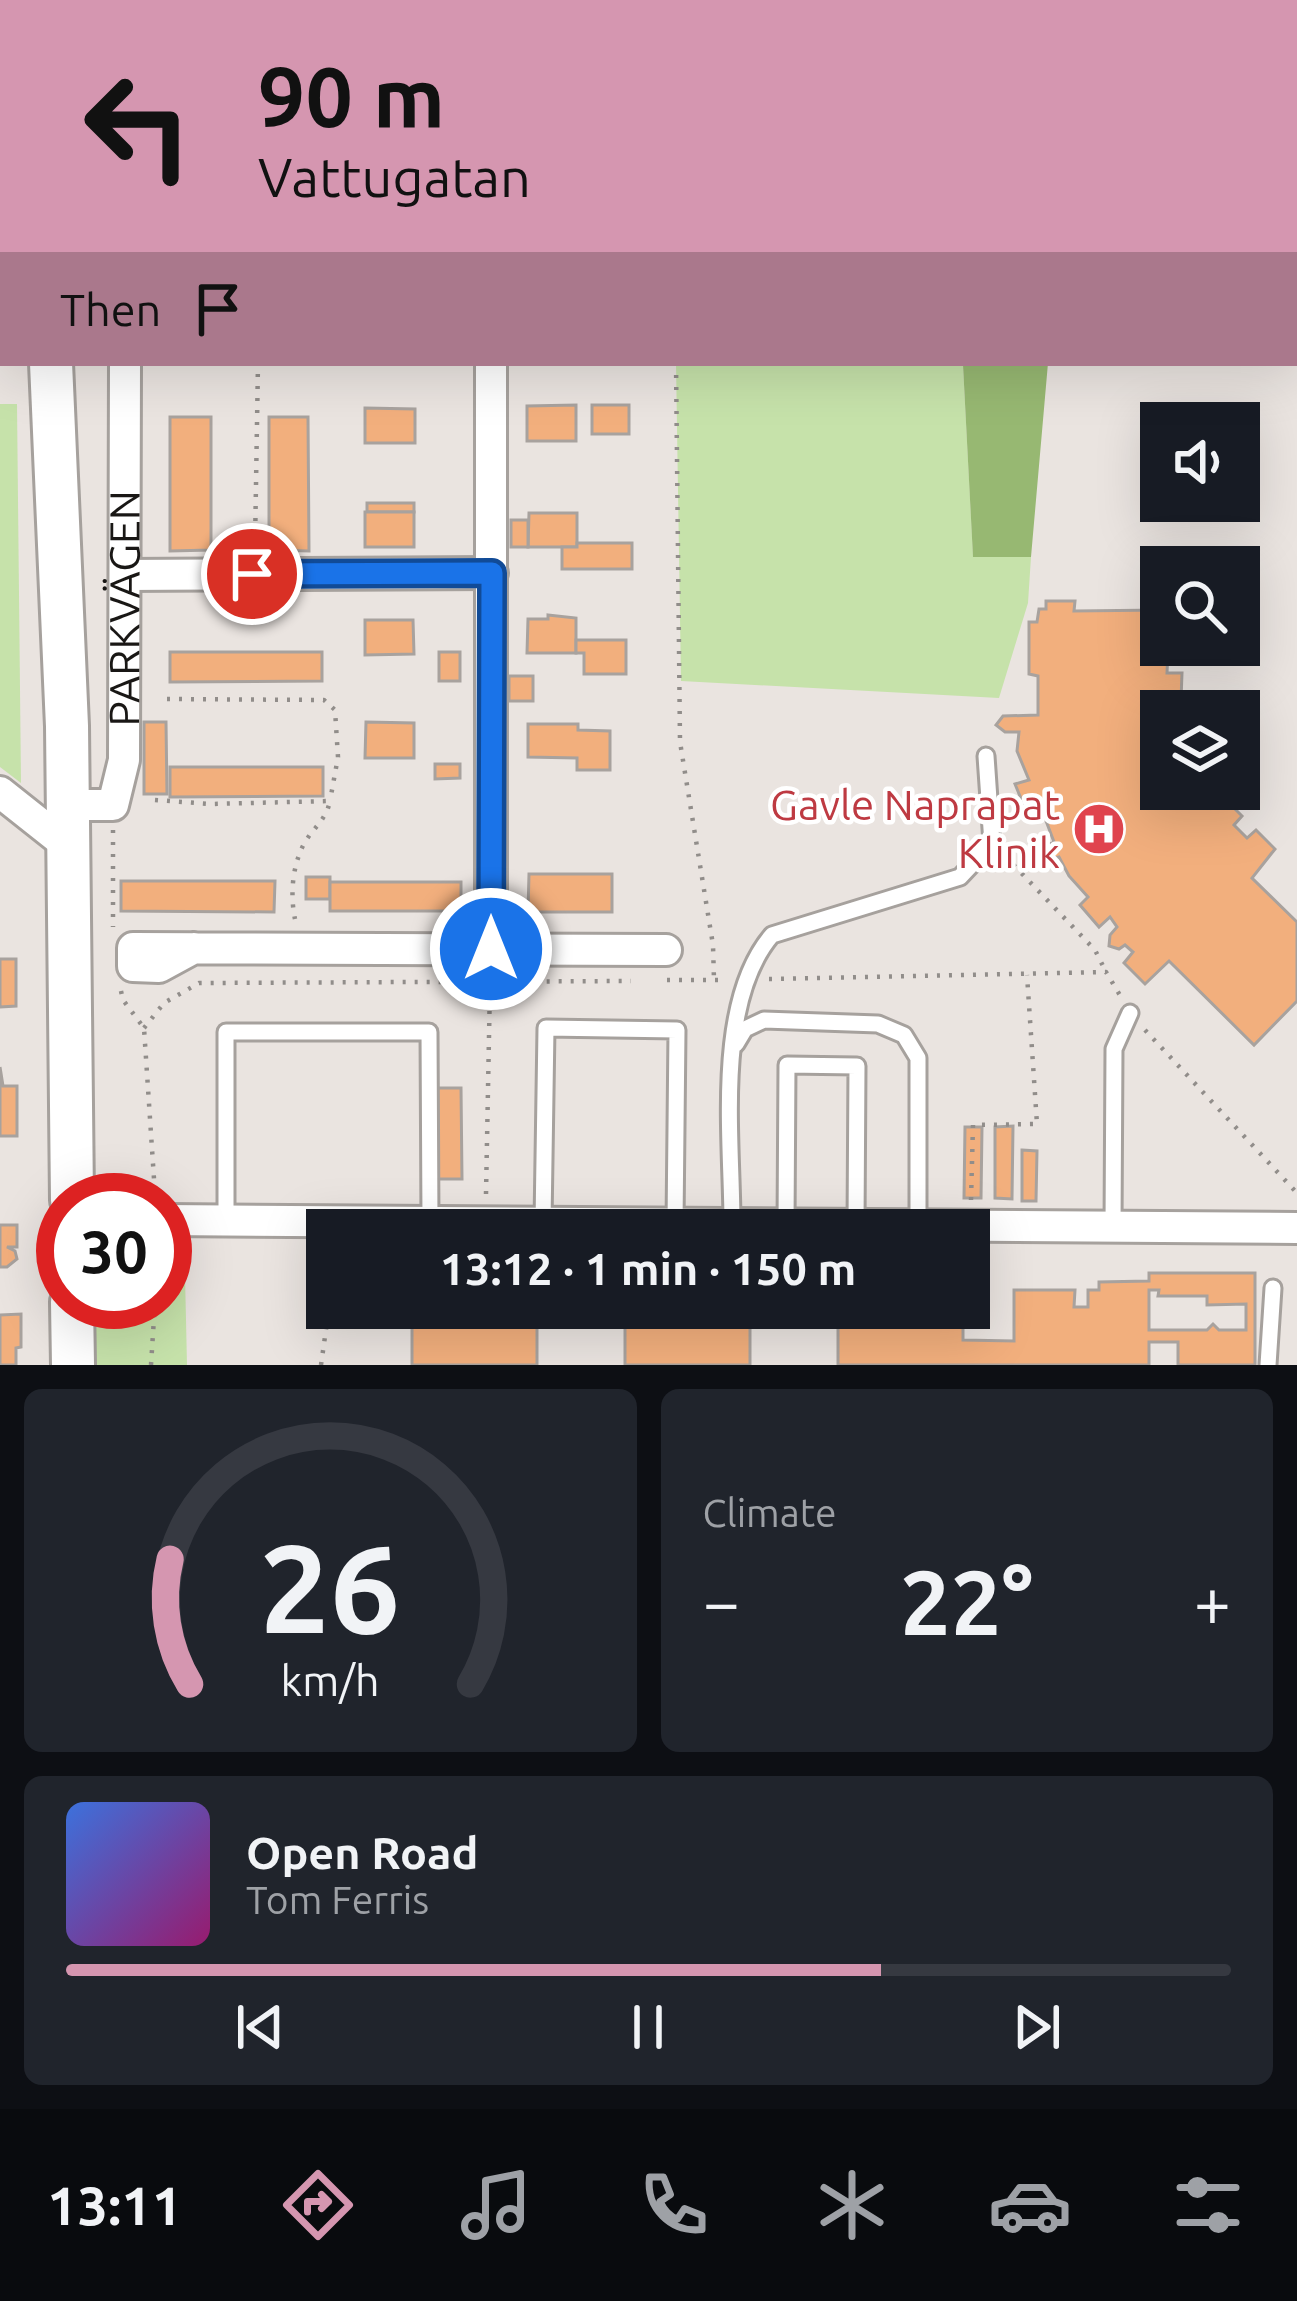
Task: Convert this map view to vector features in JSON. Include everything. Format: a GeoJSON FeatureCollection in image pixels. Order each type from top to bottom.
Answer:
{"type":"FeatureCollection","features":[{"type":"Feature","properties":{"kind":"main road","name":"PARKVÄGEN"},"geometry":{"type":"LineString","coordinates":[[51,366],[68,826],[72,1173]]}},
{"type":"Feature","properties":{"kind":"main road"},"geometry":{"type":"LineString","coordinates":[[72,1329],[73,1365]]}},
{"type":"Feature","properties":{"kind":"street","name":"PARKVÄGEN"},"geometry":{"type":"LineString","coordinates":[[113,805],[124,760],[124,366]]}},
{"type":"Feature","properties":{"kind":"street"},"geometry":{"type":"LineString","coordinates":[[491,366],[491,949]]}},
{"type":"Feature","properties":{"kind":"street"},"geometry":{"type":"LineString","coordinates":[[125,575],[492,573]]}},
{"type":"Feature","properties":{"kind":"street"},"geometry":{"type":"LineString","coordinates":[[0,792],[68,826],[113,805]]}},
{"type":"Feature","properties":{"kind":"street"},"geometry":{"type":"LineString","coordinates":[[194,948],[666,950]]}},
{"type":"Feature","properties":{"kind":"street"},"geometry":{"type":"LineString","coordinates":[[192,1220],[306,1221]]}},
{"type":"Feature","properties":{"kind":"street"},"geometry":{"type":"LineString","coordinates":[[990,1226],[1297,1228]]}},
{"type":"Feature","properties":{"kind":"lane"},"geometry":{"type":"LineString","coordinates":[[732,1209],[732,1050],[743,980],[754,955],[772,935],[960,877],[992,843],[986,756]]}},
{"type":"Feature","properties":{"kind":"lane"},"geometry":{"type":"LineString","coordinates":[[1113,1227],[1114,1049],[1130,1013]]}},
{"type":"Feature","properties":{"kind":"lane"},"geometry":{"type":"LineString","coordinates":[[732,1050],[745,1029],[764,1020],[878,1024],[904,1035],[918,1058],[918,1209]]}},
{"type":"Feature","properties":{"kind":"lane"},"geometry":{"type":"LineString","coordinates":[[543,1209],[546,1028],[677,1030],[675,1209]]}},
{"type":"Feature","properties":{"kind":"lane"},"geometry":{"type":"LineString","coordinates":[[226,1220],[226,1032],[429,1032],[430,1209]]}},
{"type":"Feature","properties":{"kind":"lane"},"geometry":{"type":"LineString","coordinates":[[787,1209],[787,1065],[810,1065],[857,1066],[856,1209]]}},
{"type":"Feature","properties":{"kind":"lane"},"geometry":{"type":"LineString","coordinates":[[1268,1365],[1273,1288]]}},
{"type":"Feature","properties":{"kind":"path"},"geometry":{"type":"LineString","coordinates":[[252,574],[257,529],[258,366]]}},
{"type":"Feature","properties":{"kind":"path"},"geometry":{"type":"LineString","coordinates":[[676,366],[680,742],[713,945],[714,980]]}},
{"type":"Feature","properties":{"kind":"path"},"geometry":{"type":"LineString","coordinates":[[167,699],[324,700],[335,710],[338,758],[327,818],[306,840],[295,867],[292,906],[301,949]]}},
{"type":"Feature","properties":{"kind":"path"},"geometry":{"type":"LineString","coordinates":[[155,800],[330,802]]}},
{"type":"Feature","properties":{"kind":"path"},"geometry":{"type":"LineString","coordinates":[[113,805],[113,930]]}},
{"type":"Feature","properties":{"kind":"path"},"geometry":{"type":"LineString","coordinates":[[992,843],[1095,950],[1130,1013],[1297,1193]]}},
{"type":"Feature","properties":{"kind":"path"},"geometry":{"type":"LineString","coordinates":[[144,1028],[164,1003],[199,983],[1106,972]]}},
{"type":"Feature","properties":{"kind":"path"},"geometry":{"type":"LineString","coordinates":[[971,1209],[973,1125],[1037,1124],[1027,975]]}},
{"type":"Feature","properties":{"kind":"path"},"geometry":{"type":"LineString","coordinates":[[486,1209],[490,983]]}},
{"type":"Feature","properties":{"kind":"path"},"geometry":{"type":"LineString","coordinates":[[120,984],[123,1000],[144,1028],[154,1173]]}},
{"type":"Feature","properties":{"kind":"path"},"geometry":{"type":"LineString","coordinates":[[151,1365],[153,1329]]}},
{"type":"Feature","properties":{"kind":"path"},"geometry":{"type":"LineString","coordinates":[[321,1365],[326,1329]]}},
{"type":"Feature","properties":{"kind":"green space"},"geometry":{"type":"Polygon","coordinates":[[[676,366],[963,366],[973,556],[1031,557],[1028,603],[999,698],[681,681],[676,366]]]}},
{"type":"Feature","properties":{"kind":"green space"},"geometry":{"type":"Polygon","coordinates":[[[963,366],[1048,366],[1031,557],[973,557],[963,366]]]}},
{"type":"Feature","properties":{"kind":"green space"},"geometry":{"type":"Polygon","coordinates":[[[0,404],[17,404],[21,783],[0,767],[0,404]]]}},
{"type":"Feature","properties":{"kind":"green space"},"geometry":{"type":"Polygon","coordinates":[[[92,1329],[186,1329],[187,1365],[92,1365],[92,1329]]]}},
{"type":"Feature","properties":{"kind":"building"},"geometry":{"type":"Polygon","coordinates":[[[576,405],[576,441],[527,441],[527,406],[576,405]]]}},
{"type":"Feature","properties":{"kind":"building"},"geometry":{"type":"Polygon","coordinates":[[[592,405],[629,405],[629,434],[592,434],[592,405]]]}},
{"type":"Feature","properties":{"kind":"building"},"geometry":{"type":"Polygon","coordinates":[[[365,408],[415,409],[415,443],[365,443],[365,408]]]}},
{"type":"Feature","properties":{"kind":"building"},"geometry":{"type":"Polygon","coordinates":[[[170,417],[211,417],[211,550],[170,551],[170,417]]]}},
{"type":"Feature","properties":{"kind":"building"},"geometry":{"type":"Polygon","coordinates":[[[269,417],[308,417],[309,551],[269,550],[269,417]]]}},
{"type":"Feature","properties":{"kind":"building"},"geometry":{"type":"Polygon","coordinates":[[[367,503],[414,503],[414,512],[367,512],[367,503]]]}},
{"type":"Feature","properties":{"kind":"building"},"geometry":{"type":"Polygon","coordinates":[[[365,512],[414,512],[414,547],[365,547],[365,512]]]}},
{"type":"Feature","properties":{"kind":"building"},"geometry":{"type":"Polygon","coordinates":[[[529,513],[577,513],[577,547],[528,547],[529,513]]]}},
{"type":"Feature","properties":{"kind":"building"},"geometry":{"type":"Polygon","coordinates":[[[511,520],[528,520],[528,547],[511,547],[511,520]]]}},
{"type":"Feature","properties":{"kind":"building"},"geometry":{"type":"Polygon","coordinates":[[[577,543],[632,543],[632,569],[562,569],[562,547],[577,547],[577,543]]]}},
{"type":"Feature","properties":{"kind":"building"},"geometry":{"type":"Polygon","coordinates":[[[1046,601],[1075,601],[1074,611],[1140,610],[1140,666],[1167,666],[1167,673],[1182,673],[1181,690],[1140,690],[1140,810],[1236,810],[1242,816],[1234,825],[1247,838],[1256,830],[1275,849],[1252,878],[1297,922],[1297,1001],[1254,1045],[1169,961],[1145,984],[1124,963],[1133,952],[1125,945],[1119,949],[1109,946],[1117,927],[1110,917],[1099,927],[1080,905],[1088,897],[1059,857],[1039,862],[1038,849],[1054,842],[1040,805],[1026,811],[1015,784],[1029,780],[1017,751],[1019,732],[1005,732],[996,725],[1003,716],[1038,715],[1038,676],[1029,674],[1029,622],[1037,622],[1039,609],[1046,609],[1046,601]]]}},
{"type":"Feature","properties":{"kind":"building"},"geometry":{"type":"Polygon","coordinates":[[[548,615],[576,618],[576,653],[527,653],[528,619],[548,619],[548,615]]]}},
{"type":"Feature","properties":{"kind":"building"},"geometry":{"type":"Polygon","coordinates":[[[365,620],[413,620],[414,654],[365,655],[365,620]]]}},
{"type":"Feature","properties":{"kind":"building"},"geometry":{"type":"Polygon","coordinates":[[[576,640],[626,640],[626,674],[584,674],[584,653],[576,653],[576,640]]]}},
{"type":"Feature","properties":{"kind":"building"},"geometry":{"type":"Polygon","coordinates":[[[170,652],[322,652],[322,681],[170,682],[170,652]]]}},
{"type":"Feature","properties":{"kind":"building"},"geometry":{"type":"Polygon","coordinates":[[[439,652],[460,652],[460,681],[439,681],[439,652]]]}},
{"type":"Feature","properties":{"kind":"building"},"geometry":{"type":"Polygon","coordinates":[[[509,676],[533,676],[533,701],[509,701],[509,676]]]}},
{"type":"Feature","properties":{"kind":"building"},"geometry":{"type":"Polygon","coordinates":[[[144,722],[166,722],[167,794],[144,794],[144,722]]]}},
{"type":"Feature","properties":{"kind":"building"},"geometry":{"type":"Polygon","coordinates":[[[366,722],[414,723],[414,758],[365,758],[366,722]]]}},
{"type":"Feature","properties":{"kind":"building"},"geometry":{"type":"Polygon","coordinates":[[[528,724],[578,724],[578,730],[610,731],[610,770],[577,770],[577,758],[528,757],[528,724]]]}},
{"type":"Feature","properties":{"kind":"building"},"geometry":{"type":"Polygon","coordinates":[[[435,764],[460,764],[460,778],[435,779],[435,764]]]}},
{"type":"Feature","properties":{"kind":"building"},"geometry":{"type":"Polygon","coordinates":[[[170,767],[323,767],[323,796],[170,797],[170,767]]]}},
{"type":"Feature","properties":{"kind":"building"},"geometry":{"type":"Polygon","coordinates":[[[529,874],[612,874],[612,912],[528,912],[529,874]]]}},
{"type":"Feature","properties":{"kind":"building"},"geometry":{"type":"Polygon","coordinates":[[[306,877],[330,877],[330,899],[306,899],[306,877]]]}},
{"type":"Feature","properties":{"kind":"building"},"geometry":{"type":"Polygon","coordinates":[[[121,881],[275,881],[274,912],[121,911],[121,881]]]}},
{"type":"Feature","properties":{"kind":"building"},"geometry":{"type":"Polygon","coordinates":[[[330,882],[461,882],[461,911],[330,911],[330,882]]]}},
{"type":"Feature","properties":{"kind":"building"},"geometry":{"type":"Polygon","coordinates":[[[0,959],[16,959],[16,1006],[0,1007],[0,959]]]}},
{"type":"Feature","properties":{"kind":"building"},"geometry":{"type":"Polygon","coordinates":[[[0,1067],[3,1086],[17,1086],[17,1136],[0,1136],[0,1067]]]}},
{"type":"Feature","properties":{"kind":"building"},"geometry":{"type":"Polygon","coordinates":[[[436,1088],[461,1088],[462,1179],[437,1179],[436,1088]]]}},
{"type":"Feature","properties":{"kind":"building"},"geometry":{"type":"Polygon","coordinates":[[[1013,1126],[1012,1199],[995,1198],[995,1127],[1013,1126]]]}},
{"type":"Feature","properties":{"kind":"building"},"geometry":{"type":"Polygon","coordinates":[[[965,1127],[982,1127],[981,1198],[964,1198],[965,1127]]]}},
{"type":"Feature","properties":{"kind":"building"},"geometry":{"type":"Polygon","coordinates":[[[1022,1150],[1037,1151],[1036,1201],[1022,1201],[1022,1150]]]}},
{"type":"Feature","properties":{"kind":"building"},"geometry":{"type":"Polygon","coordinates":[[[0,1225],[17,1225],[17,1247],[7,1247],[17,1259],[7,1267],[0,1267],[0,1225]]]}},
{"type":"Feature","properties":{"kind":"building"},"geometry":{"type":"Polygon","coordinates":[[[1149,1273],[1255,1273],[1255,1365],[1178,1365],[1178,1342],[1149,1342],[1149,1365],[838,1365],[838,1329],[963,1329],[963,1340],[1014,1341],[1014,1290],[1075,1290],[1074,1307],[1088,1307],[1088,1290],[1099,1290],[1099,1282],[1149,1281],[1149,1273]],[[1149,1290],[1149,1330],[1207,1330],[1213,1324],[1219,1330],[1246,1330],[1246,1304],[1207,1305],[1207,1296],[1158,1296],[1159,1290],[1149,1290]]]}},
{"type":"Feature","properties":{"kind":"building"},"geometry":{"type":"Polygon","coordinates":[[[21,1314],[16,1365],[0,1365],[0,1315],[21,1314]]]}},
{"type":"Feature","properties":{"kind":"building"},"geometry":{"type":"Polygon","coordinates":[[[412,1329],[537,1329],[537,1365],[412,1365],[412,1329]]]}},
{"type":"Feature","properties":{"kind":"building"},"geometry":{"type":"Polygon","coordinates":[[[625,1329],[750,1329],[750,1365],[625,1365],[625,1329]]]}},
{"type":"Feature","properties":{"kind":"place","name":"Gavle Naprapat Klinik"},"geometry":{"type":"Point","coordinates":[1099,829]}},
{"type":"Feature","properties":{"kind":"route"},"geometry":{"type":"LineString","coordinates":[[252,574],[492,573],[491,949]]}}]}
